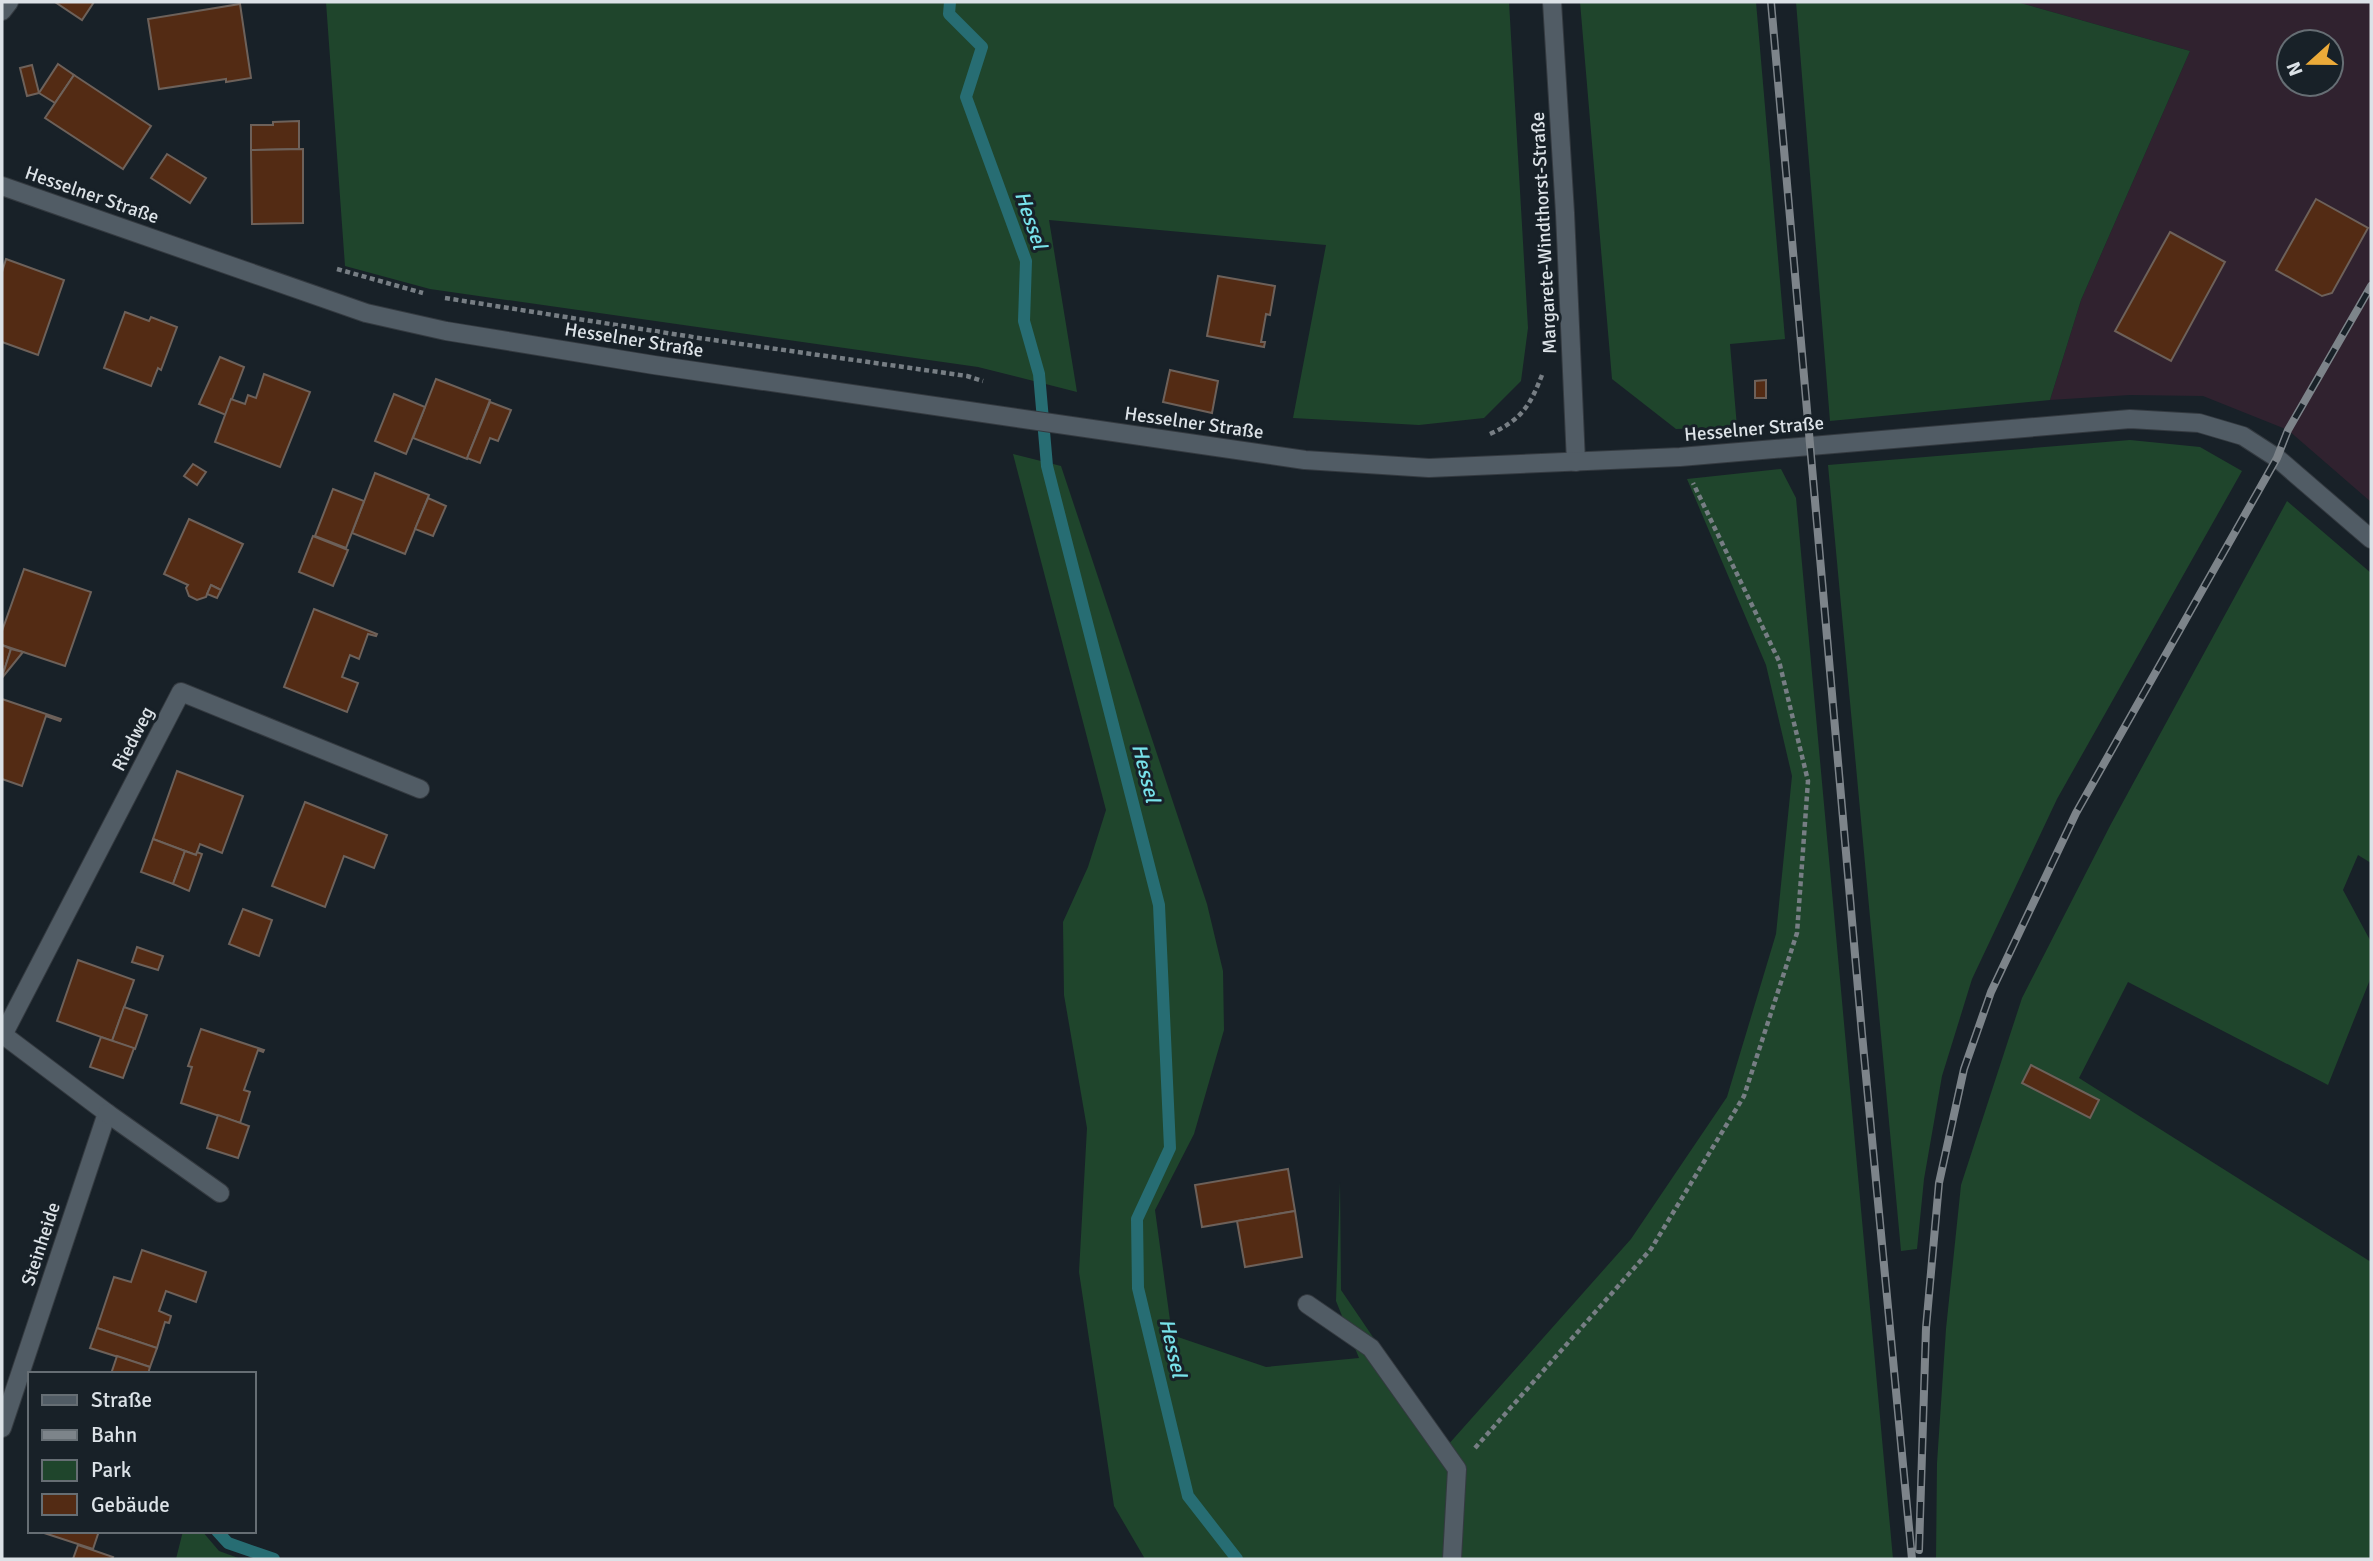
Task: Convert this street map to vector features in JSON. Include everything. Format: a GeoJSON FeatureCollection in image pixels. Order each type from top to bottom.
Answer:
{"type":"FeatureCollection","features":[{"type":"Feature","properties":{"kind":"street"},"geometry":{"type":"LineString","coordinates":[[2,11],[9,2]]}},
{"type":"Feature","properties":{"kind":"street","name":"Margarete-Windthorst-Straße"},"geometry":{"type":"LineString","coordinates":[[1552,2],[1576,462]]}},
{"type":"Feature","properties":{"kind":"street","name":"Hesselner Straße"},"geometry":{"type":"LineString","coordinates":[[2,186],[366,313],[446,331],[1004,417],[1345,464],[1429,468],[1576,462],[1680,457],[2130,419],[2199,423],[2243,436],[2277,458],[2371,539]]}},
{"type":"Feature","properties":{"kind":"street","name":"Riedweg"},"geometry":{"type":"LineString","coordinates":[[2,1035],[181,692],[420,789]]}},
{"type":"Feature","properties":{"kind":"street"},"geometry":{"type":"LineString","coordinates":[[2,1035],[220,1193]]}},
{"type":"Feature","properties":{"kind":"street","name":"Steinheide"},"geometry":{"type":"LineString","coordinates":[[2,1428],[107,1113]]}},
{"type":"Feature","properties":{"kind":"street"},"geometry":{"type":"LineString","coordinates":[[1307,1304],[1371,1348],[1457,1469],[1452,1559]]}},
{"type":"Feature","properties":{"kind":"path"},"geometry":{"type":"LineString","coordinates":[[329,267],[436,297],[967,376],[992,384]]}},
{"type":"Feature","properties":{"kind":"path"},"geometry":{"type":"LineString","coordinates":[[1481,436],[1511,424],[1531,402],[1544,369]]}},
{"type":"Feature","properties":{"kind":"path"},"geometry":{"type":"LineString","coordinates":[[1457,1469],[1651,1249],[1744,1096],[1797,933],[1808,781],[1783,674],[1680,457]]}},
{"type":"Feature","properties":{"kind":"shaded area"},"geometry":{"type":"Polygon","coordinates":[[[2017,2],[2371,2],[2371,502],[2288,430],[2203,396],[2130,395],[2050,400],[2081,300],[2190,51],[2017,2]]]}},
{"type":"Feature","properties":{"kind":"green space"},"geometry":{"type":"Polygon","coordinates":[[[326,2],[1509,2],[1528,328],[1521,381],[1484,418],[1419,425],[1293,418],[1326,245],[1049,220],[1077,392],[978,367],[430,289],[345,266],[326,2]]]}},
{"type":"Feature","properties":{"kind":"green space"},"geometry":{"type":"Polygon","coordinates":[[[1580,2],[1756,2],[1785,339],[1730,344],[1737,427],[1676,429],[1612,379],[1580,2]]]}},
{"type":"Feature","properties":{"kind":"green space"},"geometry":{"type":"Polygon","coordinates":[[[1796,2],[2017,2],[2190,51],[2081,300],[2050,400],[1830,421],[1796,2]]]}},
{"type":"Feature","properties":{"kind":"green space"},"geometry":{"type":"Polygon","coordinates":[[[2130,440],[2200,447],[2242,471],[2057,799],[1972,979],[1942,1076],[1924,1179],[1917,1249],[1901,1251],[1828,465],[2130,440]]]}},
{"type":"Feature","properties":{"kind":"green space"},"geometry":{"type":"Polygon","coordinates":[[[1013,454],[1061,466],[1207,904],[1223,971],[1224,1030],[1194,1134],[1155,1210],[1172,1335],[1266,1367],[1359,1358],[1336,1301],[1340,1182],[1341,1290],[1447,1446],[1631,1239],[1727,1097],[1776,934],[1792,776],[1766,665],[1687,479],[1781,469],[1796,498],[1893,1559],[1145,1559],[1114,1506],[1079,1272],[1087,1128],[1064,995],[1063,922],[1088,867],[1106,810],[1013,454]]]}},
{"type":"Feature","properties":{"kind":"green space"},"geometry":{"type":"Polygon","coordinates":[[[2287,501],[2371,573],[2371,863],[2358,855],[2343,890],[2371,942],[2371,977],[2328,1085],[2128,982],[2079,1078],[2371,1262],[2371,1559],[1936,1559],[1937,1463],[1946,1329],[1961,1185],[2022,998],[2111,824],[2287,501]]]}},
{"type":"Feature","properties":{"kind":"green space"},"geometry":{"type":"Polygon","coordinates":[[[182,1533],[204,1533],[219,1551],[241,1559],[176,1559],[182,1533]]]}},
{"type":"Feature","properties":{"kind":"building"},"geometry":{"type":"Polygon","coordinates":[[[55,2],[94,2],[82,20],[55,2]]]}},
{"type":"Feature","properties":{"kind":"building"},"geometry":{"type":"Polygon","coordinates":[[[240,4],[251,78],[159,89],[148,19],[240,4]]]}},
{"type":"Feature","properties":{"kind":"building"},"geometry":{"type":"Polygon","coordinates":[[[58,64],[74,75],[55,103],[39,93],[58,64]]]}},
{"type":"Feature","properties":{"kind":"building"},"geometry":{"type":"Polygon","coordinates":[[[32,65],[39,93],[27,96],[20,68],[32,65]]]}},
{"type":"Feature","properties":{"kind":"building"},"geometry":{"type":"Polygon","coordinates":[[[74,75],[151,126],[123,169],[45,118],[74,75]]]}},
{"type":"Feature","properties":{"kind":"building"},"geometry":{"type":"Polygon","coordinates":[[[299,121],[299,149],[251,150],[251,125],[299,121]]]}},
{"type":"Feature","properties":{"kind":"building"},"geometry":{"type":"Polygon","coordinates":[[[303,149],[303,223],[252,224],[251,150],[303,149]]]}},
{"type":"Feature","properties":{"kind":"building"},"geometry":{"type":"Polygon","coordinates":[[[167,154],[206,178],[190,203],[151,178],[167,154]]]}},
{"type":"Feature","properties":{"kind":"building"},"geometry":{"type":"Polygon","coordinates":[[[2316,199],[2368,228],[2332,293],[2322,296],[2276,270],[2316,199]]]}},
{"type":"Feature","properties":{"kind":"building"},"geometry":{"type":"Polygon","coordinates":[[[2170,232],[2225,262],[2171,361],[2115,331],[2170,232]]]}},
{"type":"Feature","properties":{"kind":"building"},"geometry":{"type":"Polygon","coordinates":[[[6,259],[64,280],[38,355],[2,342],[2,272],[6,259]]]}},
{"type":"Feature","properties":{"kind":"building"},"geometry":{"type":"Polygon","coordinates":[[[1218,276],[1275,286],[1270,315],[1266,314],[1261,342],[1265,342],[1264,347],[1207,336],[1218,276]]]}},
{"type":"Feature","properties":{"kind":"building"},"geometry":{"type":"Polygon","coordinates":[[[125,312],[149,321],[151,317],[177,327],[161,370],[158,368],[151,386],[104,368],[125,312]]]}},
{"type":"Feature","properties":{"kind":"building"},"geometry":{"type":"Polygon","coordinates":[[[220,357],[244,367],[226,415],[199,404],[220,357]]]}},
{"type":"Feature","properties":{"kind":"building"},"geometry":{"type":"Polygon","coordinates":[[[1170,370],[1218,381],[1212,413],[1163,402],[1170,370]]]}},
{"type":"Feature","properties":{"kind":"building"},"geometry":{"type":"Polygon","coordinates":[[[264,374],[310,392],[280,467],[215,442],[231,399],[245,404],[248,395],[256,398],[264,374]]]}},
{"type":"Feature","properties":{"kind":"building"},"geometry":{"type":"Polygon","coordinates":[[[436,379],[490,400],[467,459],[413,438],[436,379]]]}},
{"type":"Feature","properties":{"kind":"building"},"geometry":{"type":"Polygon","coordinates":[[[1766,380],[1766,398],[1755,398],[1755,381],[1766,380]]]}},
{"type":"Feature","properties":{"kind":"building"},"geometry":{"type":"Polygon","coordinates":[[[394,394],[425,407],[406,454],[375,441],[394,394]]]}},
{"type":"Feature","properties":{"kind":"building"},"geometry":{"type":"Polygon","coordinates":[[[490,402],[511,410],[498,441],[490,438],[480,463],[467,458],[490,402]]]}},
{"type":"Feature","properties":{"kind":"building"},"geometry":{"type":"Polygon","coordinates":[[[193,464],[206,472],[197,485],[184,476],[193,464]]]}},
{"type":"Feature","properties":{"kind":"building"},"geometry":{"type":"Polygon","coordinates":[[[375,473],[429,495],[405,554],[352,533],[375,473]]]}},
{"type":"Feature","properties":{"kind":"building"},"geometry":{"type":"Polygon","coordinates":[[[333,489],[364,501],[346,548],[315,536],[333,489]]]}},
{"type":"Feature","properties":{"kind":"building"},"geometry":{"type":"Polygon","coordinates":[[[428,498],[446,506],[433,536],[415,529],[428,498]]]}},
{"type":"Feature","properties":{"kind":"building"},"geometry":{"type":"Polygon","coordinates":[[[189,519],[243,544],[221,590],[211,585],[206,597],[197,600],[189,596],[186,588],[188,585],[164,574],[189,519]]]}},
{"type":"Feature","properties":{"kind":"building"},"geometry":{"type":"Polygon","coordinates":[[[313,536],[348,550],[333,586],[299,572],[313,536]]]}},
{"type":"Feature","properties":{"kind":"building"},"geometry":{"type":"Polygon","coordinates":[[[24,569],[91,592],[65,666],[2,645],[2,631],[24,569]]]}},
{"type":"Feature","properties":{"kind":"building"},"geometry":{"type":"Polygon","coordinates":[[[211,585],[221,590],[217,598],[207,594],[211,585]]]}},
{"type":"Feature","properties":{"kind":"building"},"geometry":{"type":"Polygon","coordinates":[[[314,609],[377,634],[368,634],[359,659],[350,655],[342,677],[358,683],[347,712],[284,687],[314,609]]]}},
{"type":"Feature","properties":{"kind":"building"},"geometry":{"type":"Polygon","coordinates":[[[2,645],[11,649],[2,677],[2,645]]]}},
{"type":"Feature","properties":{"kind":"building"},"geometry":{"type":"Polygon","coordinates":[[[11,649],[23,652],[2,678],[2,677],[11,649]]]}},
{"type":"Feature","properties":{"kind":"building"},"geometry":{"type":"Polygon","coordinates":[[[2,699],[61,719],[60,721],[46,716],[22,786],[2,779],[2,699]]]}},
{"type":"Feature","properties":{"kind":"building"},"geometry":{"type":"Polygon","coordinates":[[[177,771],[243,796],[222,853],[200,844],[196,855],[153,839],[177,771]]]}},
{"type":"Feature","properties":{"kind":"building"},"geometry":{"type":"Polygon","coordinates":[[[305,802],[387,835],[374,868],[344,856],[325,907],[272,886],[305,802]]]}},
{"type":"Feature","properties":{"kind":"building"},"geometry":{"type":"Polygon","coordinates":[[[153,839],[185,851],[173,884],[141,872],[153,839]]]}},
{"type":"Feature","properties":{"kind":"building"},"geometry":{"type":"Polygon","coordinates":[[[185,851],[202,854],[189,891],[173,884],[185,851]]]}},
{"type":"Feature","properties":{"kind":"building"},"geometry":{"type":"Polygon","coordinates":[[[243,909],[272,920],[259,956],[229,944],[243,909]]]}},
{"type":"Feature","properties":{"kind":"building"},"geometry":{"type":"Polygon","coordinates":[[[137,947],[163,956],[158,970],[132,962],[137,947]]]}},
{"type":"Feature","properties":{"kind":"building"},"geometry":{"type":"Polygon","coordinates":[[[78,960],[134,980],[112,1041],[57,1021],[78,960]]]}},
{"type":"Feature","properties":{"kind":"building"},"geometry":{"type":"Polygon","coordinates":[[[124,1007],[147,1015],[135,1049],[112,1041],[124,1007]]]}},
{"type":"Feature","properties":{"kind":"building"},"geometry":{"type":"Polygon","coordinates":[[[201,1029],[264,1050],[258,1050],[244,1090],[250,1092],[240,1123],[181,1103],[192,1067],[188,1066],[201,1029]]]}},
{"type":"Feature","properties":{"kind":"building"},"geometry":{"type":"Polygon","coordinates":[[[101,1037],[134,1048],[123,1078],[90,1067],[101,1037]]]}},
{"type":"Feature","properties":{"kind":"building"},"geometry":{"type":"Polygon","coordinates":[[[2031,1065],[2099,1100],[2090,1118],[2022,1083],[2031,1065]]]}},
{"type":"Feature","properties":{"kind":"building"},"geometry":{"type":"Polygon","coordinates":[[[218,1115],[249,1126],[238,1158],[207,1148],[218,1115]]]}},
{"type":"Feature","properties":{"kind":"building"},"geometry":{"type":"Polygon","coordinates":[[[1288,1169],[1295,1211],[1202,1227],[1195,1185],[1288,1169]]]}},
{"type":"Feature","properties":{"kind":"building"},"geometry":{"type":"Polygon","coordinates":[[[1295,1211],[1302,1257],[1245,1267],[1237,1221],[1295,1211]]]}},
{"type":"Feature","properties":{"kind":"building"},"geometry":{"type":"Polygon","coordinates":[[[142,1250],[206,1272],[196,1302],[166,1291],[159,1311],[171,1316],[169,1323],[165,1322],[157,1348],[97,1328],[114,1277],[131,1282],[142,1250]]]}},
{"type":"Feature","properties":{"kind":"building"},"geometry":{"type":"Polygon","coordinates":[[[97,1328],[157,1348],[150,1367],[90,1348],[97,1328]]]}},
{"type":"Feature","properties":{"kind":"building"},"geometry":{"type":"Polygon","coordinates":[[[117,1356],[150,1367],[149,1372],[112,1372],[117,1356]]]}},
{"type":"Feature","properties":{"kind":"building"},"geometry":{"type":"Polygon","coordinates":[[[44,1533],[98,1533],[93,1549],[44,1533]]]}},
{"type":"Feature","properties":{"kind":"building"},"geometry":{"type":"Polygon","coordinates":[[[78,1545],[113,1557],[73,1559],[78,1545]]]}},
{"type":"Feature","properties":{"kind":"waterway","name":"Hessel"},"geometry":{"type":"LineString","coordinates":[[950,2],[949,14],[982,47],[966,97],[1026,261],[1024,321],[1039,374],[1047,466],[1159,905],[1170,1148],[1137,1219],[1138,1288],[1188,1496],[1237,1559]]}},
{"type":"Feature","properties":{"kind":"waterway"},"geometry":{"type":"LineString","coordinates":[[219,1533],[228,1543],[274,1559]]}},
{"type":"Feature","properties":{"kind":"railway"},"geometry":{"type":"LineString","coordinates":[[1771,2],[1862,1034],[1912,1559]]}},
{"type":"Feature","properties":{"kind":"railway"},"geometry":{"type":"LineString","coordinates":[[1919,1550],[1926,1328],[1939,1183],[1964,1069],[1991,992],[2076,813],[2371,286]]}}]}
